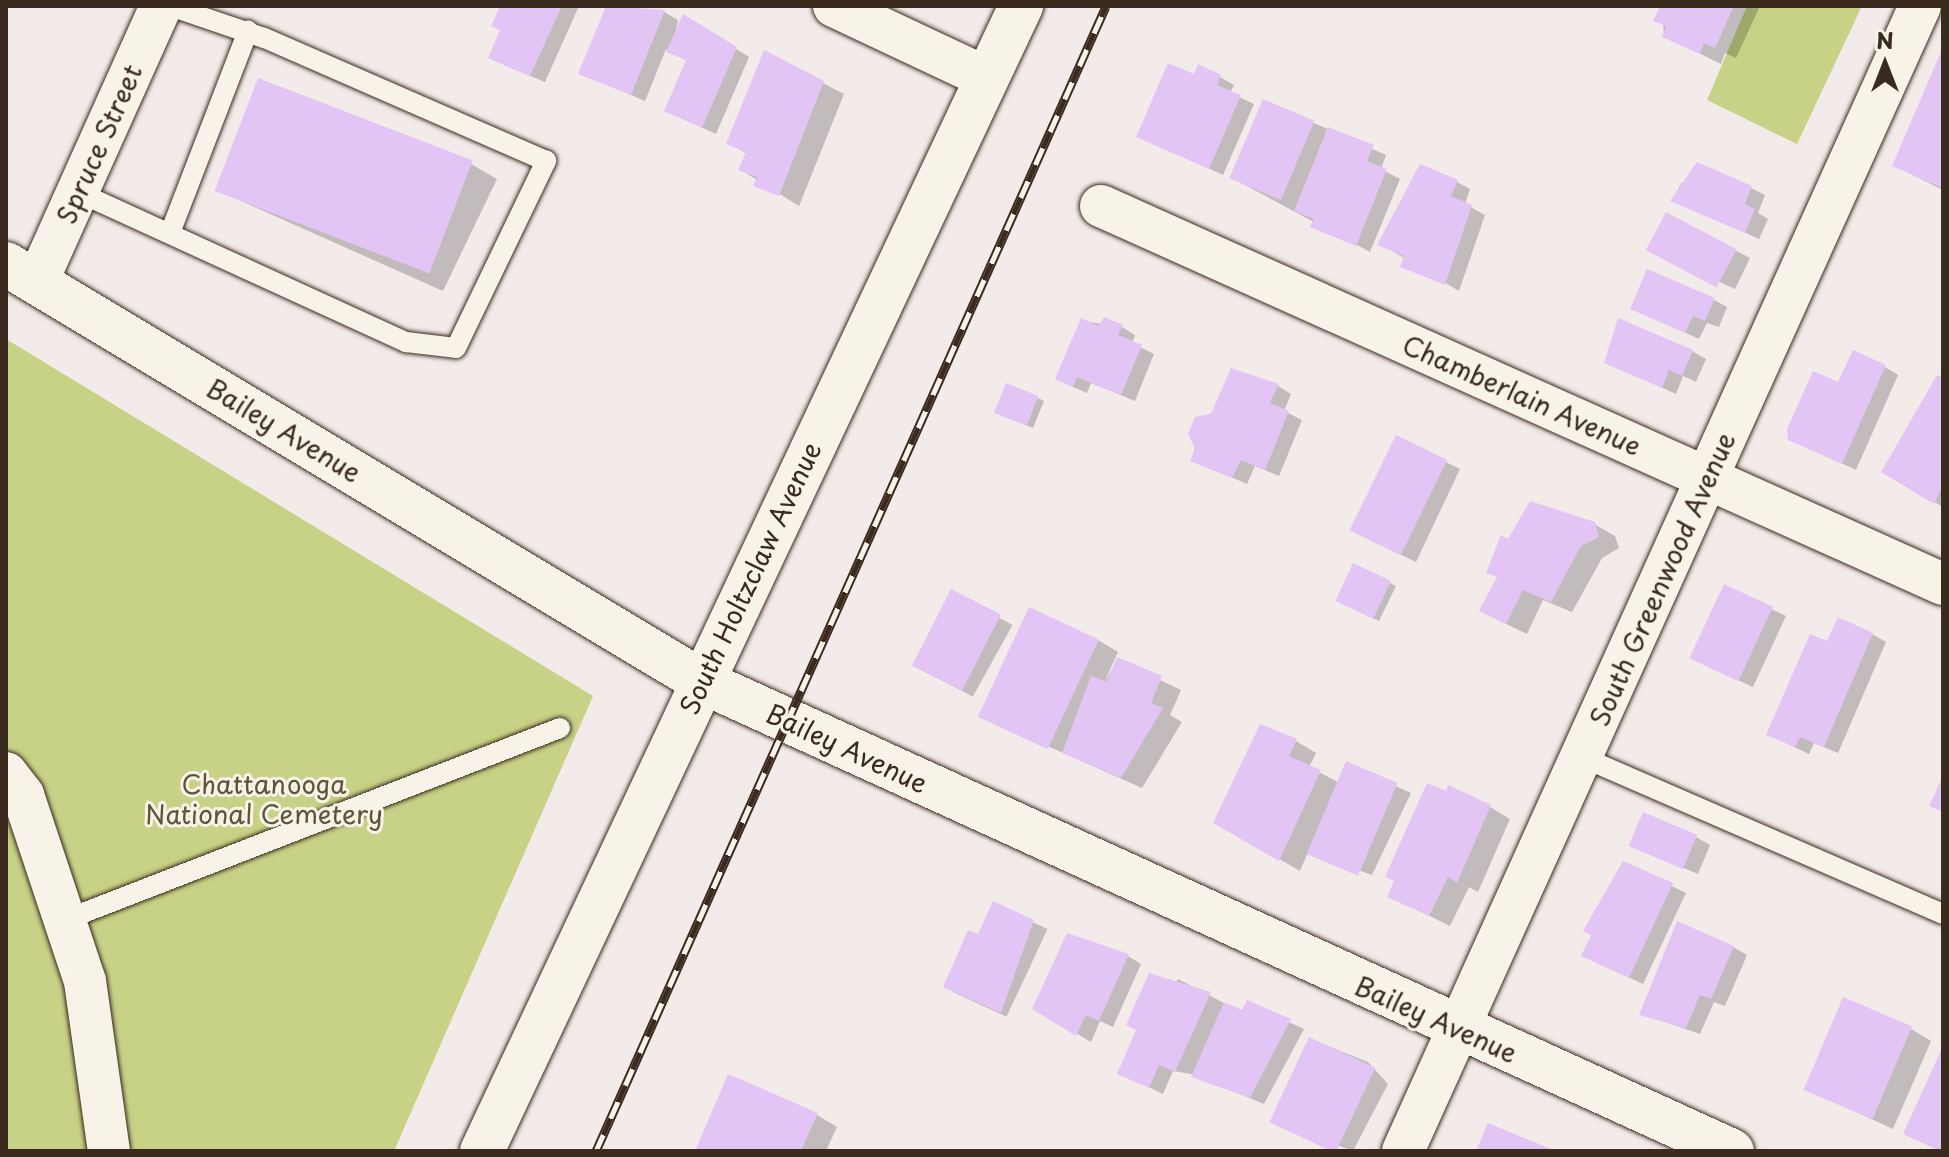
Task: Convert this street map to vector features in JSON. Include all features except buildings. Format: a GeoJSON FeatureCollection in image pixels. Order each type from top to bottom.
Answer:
{"type":"FeatureCollection","features":[{"type":"Feature","properties":{"kind":"main road","name":"South Holtzclaw Avenue"},"geometry":{"type":"LineString","coordinates":[[482,1151],[1021,6]]}},
{"type":"Feature","properties":{"kind":"main road","name":"Bailey Avenue"},"geometry":{"type":"LineString","coordinates":[[22,273],[701,681],[1459,1030],[1732,1151]]}},
{"type":"Feature","properties":{"kind":"street","name":"Spruce Street"},"geometry":{"type":"LineString","coordinates":[[22,273],[78,192],[161,6]]}},
{"type":"Feature","properties":{"kind":"street"},"geometry":{"type":"LineString","coordinates":[[834,6],[987,78]]}},
{"type":"Feature","properties":{"kind":"street","name":"South Greenwood Avenue"},"geometry":{"type":"LineString","coordinates":[[1403,1151],[1920,6]]}},
{"type":"Feature","properties":{"kind":"street","name":"Chamberlain Avenue"},"geometry":{"type":"LineString","coordinates":[[1101,206],[1943,584]]}},
{"type":"Feature","properties":{"kind":"street"},"geometry":{"type":"LineString","coordinates":[[6,773],[23,795],[85,981],[109,1151]]}},
{"type":"Feature","properties":{"kind":"lane"},"geometry":{"type":"LineString","coordinates":[[78,192],[406,342],[456,348],[546,161],[256,34],[170,6]]}},
{"type":"Feature","properties":{"kind":"lane"},"geometry":{"type":"LineString","coordinates":[[170,233],[256,34]]}},
{"type":"Feature","properties":{"kind":"lane"},"geometry":{"type":"LineString","coordinates":[[65,920],[560,728]]}},
{"type":"Feature","properties":{"kind":"lane"},"geometry":{"type":"LineString","coordinates":[[1582,757],[1943,914]]}},
{"type":"Feature","properties":{"kind":"green space"},"geometry":{"type":"Polygon","coordinates":[[[1747,6],[1862,6],[1797,144],[1707,100],[1747,6]]]}},
{"type":"Feature","properties":{"kind":"green space","name":"Chattanooga National Cemetery"},"geometry":{"type":"Polygon","coordinates":[[[6,339],[593,696],[394,1151],[6,1151],[6,339]]]}},
{"type":"Feature","properties":{"kind":"railway"},"geometry":{"type":"LineString","coordinates":[[596,1151],[1106,6]]}}]}
